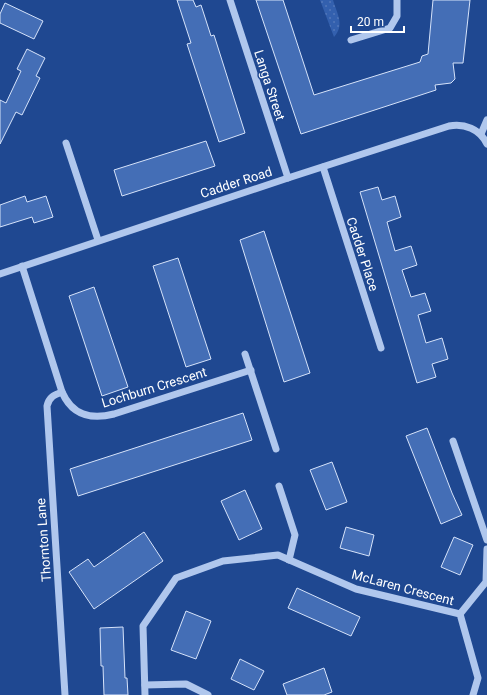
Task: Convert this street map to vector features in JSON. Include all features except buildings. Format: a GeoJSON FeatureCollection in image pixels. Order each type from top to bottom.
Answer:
{"type":"FeatureCollection","features":[{"type":"Feature","properties":{"kind":"street","name":"Langa Street"},"geometry":{"type":"LineString","coordinates":[[230,0],[288,178]]}},
{"type":"Feature","properties":{"kind":"street"},"geometry":{"type":"LineString","coordinates":[[351,40],[390,28],[396,16],[397,0]]}},
{"type":"Feature","properties":{"kind":"street"},"geometry":{"type":"LineString","coordinates":[[487,120],[481,134],[487,144]]}},
{"type":"Feature","properties":{"kind":"street","name":"Cadder Road"},"geometry":{"type":"LineString","coordinates":[[0,274],[98,240],[449,126],[463,126],[481,134]]}},
{"type":"Feature","properties":{"kind":"street"},"geometry":{"type":"LineString","coordinates":[[66,143],[98,240]]}},
{"type":"Feature","properties":{"kind":"street","name":"Cadder Place"},"geometry":{"type":"LineString","coordinates":[[323,167],[381,348]]}},
{"type":"Feature","properties":{"kind":"street","name":"Lochburn Crescent"},"geometry":{"type":"LineString","coordinates":[[22,266],[62,392],[75,410],[88,416],[97,417],[114,414],[251,370]]}},
{"type":"Feature","properties":{"kind":"street"},"geometry":{"type":"LineString","coordinates":[[245,354],[276,449]]}},
{"type":"Feature","properties":{"kind":"street","name":"Thornton Lane"},"geometry":{"type":"LineString","coordinates":[[62,392],[49,398],[47,406],[65,695]]}},
{"type":"Feature","properties":{"kind":"street"},"geometry":{"type":"LineString","coordinates":[[453,441],[487,540]]}},
{"type":"Feature","properties":{"kind":"street"},"geometry":{"type":"LineString","coordinates":[[279,486],[295,535],[289,560]]}},
{"type":"Feature","properties":{"kind":"street"},"geometry":{"type":"LineString","coordinates":[[460,614],[486,582],[487,549]]}},
{"type":"Feature","properties":{"kind":"street","name":"McLaren Crescent"},"geometry":{"type":"LineString","coordinates":[[145,695],[143,626],[176,578],[223,561],[278,555],[356,589],[460,614],[478,678]]}},
{"type":"Feature","properties":{"kind":"street"},"geometry":{"type":"LineString","coordinates":[[473,695],[478,678],[487,679]]}},
{"type":"Feature","properties":{"kind":"street"},"geometry":{"type":"LineString","coordinates":[[144,685],[186,684],[208,695]]}},
{"type":"Feature","properties":{"kind":"shaded area"},"geometry":{"type":"Polygon","coordinates":[[[320,0],[333,0],[340,24],[334,37],[320,0]]]}}]}
